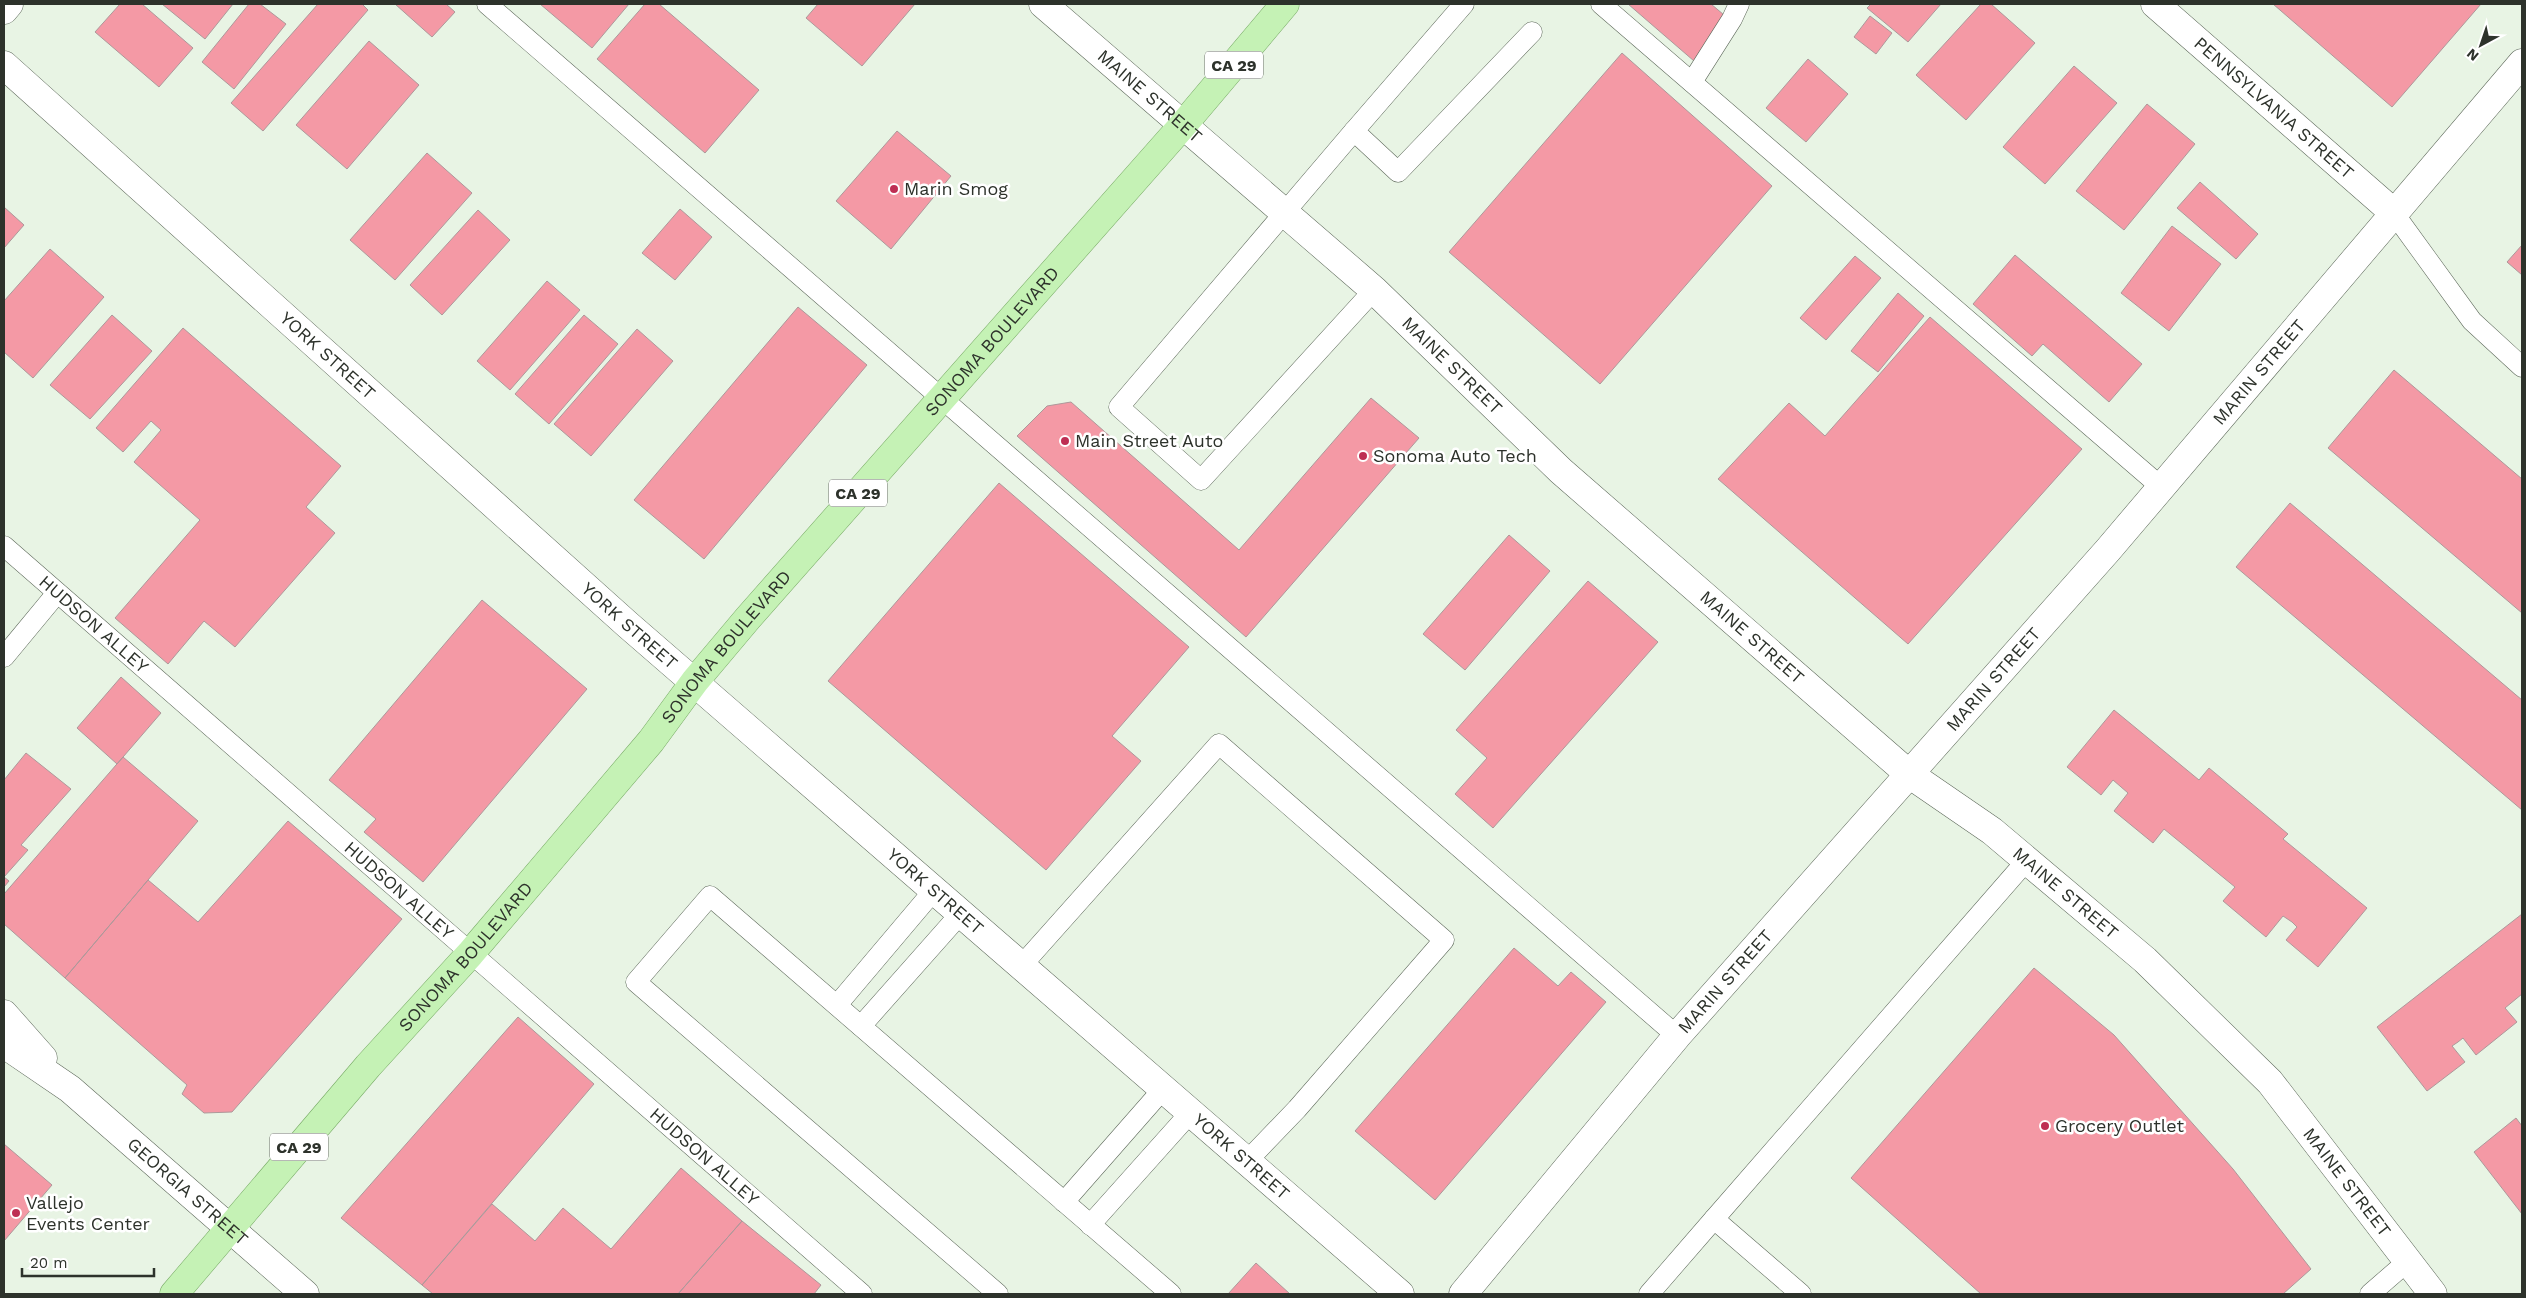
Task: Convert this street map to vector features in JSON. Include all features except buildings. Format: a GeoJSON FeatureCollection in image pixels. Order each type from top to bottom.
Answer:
{"type":"FeatureCollection","features":[{"type":"Feature","properties":{"kind":"main road","name":"SONOMA BOULEVARD"},"geometry":{"type":"LineString","coordinates":[[174,1294],[368,1066],[470,954],[651,740],[694,681],[1183,125],[1285,4]]}},
{"type":"Feature","properties":{"kind":"street"},"geometry":{"type":"LineString","coordinates":[[4,10],[9,4]]}},
{"type":"Feature","properties":{"kind":"street","name":"MAINE STREET"},"geometry":{"type":"LineString","coordinates":[[1044,4],[1374,290],[1562,471],[1909,774],[1992,831],[2144,960],[2270,1082],[2433,1294]]}},
{"type":"Feature","properties":{"kind":"street","name":"PENNSYLVANIA STREET"},"geometry":{"type":"LineString","coordinates":[[2154,4],[2393,212]]}},
{"type":"Feature","properties":{"kind":"street","name":"MARIN STREET"},"geometry":{"type":"LineString","coordinates":[[1463,1294],[1678,1036],[2108,550],[2160,486],[2522,63]]}},
{"type":"Feature","properties":{"kind":"street","name":"YORK STREET"},"geometry":{"type":"LineString","coordinates":[[4,65],[613,611],[1248,1160],[1400,1294]]}},
{"type":"Feature","properties":{"kind":"street","name":"GEORGIA STREET"},"geometry":{"type":"LineString","coordinates":[[4,1014],[70,1089]]}},
{"type":"Feature","properties":{"kind":"street","name":"GEORGIA STREET"},"geometry":{"type":"LineString","coordinates":[[4,1044],[70,1089],[305,1294]]}},
{"type":"Feature","properties":{"kind":"lane"},"geometry":{"type":"LineString","coordinates":[[487,4],[1678,1036]]}},
{"type":"Feature","properties":{"kind":"lane"},"geometry":{"type":"LineString","coordinates":[[1374,290],[1201,480],[1119,407],[1464,4]]}},
{"type":"Feature","properties":{"kind":"lane"},"geometry":{"type":"LineString","coordinates":[[1602,4],[2160,486]]}},
{"type":"Feature","properties":{"kind":"lane"},"geometry":{"type":"LineString","coordinates":[[1692,82],[1732,19],[1739,4]]}},
{"type":"Feature","properties":{"kind":"lane"},"geometry":{"type":"LineString","coordinates":[[1354,131],[1398,172],[1532,32]]}},
{"type":"Feature","properties":{"kind":"lane"},"geometry":{"type":"LineString","coordinates":[[2393,212],[2472,321],[2522,367]]}},
{"type":"Feature","properties":{"kind":"lane","name":"HUDSON ALLEY"},"geometry":{"type":"LineString","coordinates":[[4,546],[862,1294]]}},
{"type":"Feature","properties":{"kind":"lane"},"geometry":{"type":"LineString","coordinates":[[4,656],[57,593]]}},
{"type":"Feature","properties":{"kind":"lane"},"geometry":{"type":"LineString","coordinates":[[1022,965],[1219,744],[1444,940],[1297,1108],[1248,1160]]}},
{"type":"Feature","properties":{"kind":"lane"},"geometry":{"type":"LineString","coordinates":[[1649,1294],[2028,860]]}},
{"type":"Feature","properties":{"kind":"lane"},"geometry":{"type":"LineString","coordinates":[[837,1005],[935,889]]}},
{"type":"Feature","properties":{"kind":"lane"},"geometry":{"type":"LineString","coordinates":[[998,1294],[636,982],[710,896],[1171,1294]]}},
{"type":"Feature","properties":{"kind":"lane"},"geometry":{"type":"LineString","coordinates":[[861,1026],[962,912]]}},
{"type":"Feature","properties":{"kind":"lane"},"geometry":{"type":"LineString","coordinates":[[1064,1202],[1164,1088]]}},
{"type":"Feature","properties":{"kind":"lane"},"geometry":{"type":"LineString","coordinates":[[1090,1224],[1191,1112]]}},
{"type":"Feature","properties":{"kind":"lane"},"geometry":{"type":"LineString","coordinates":[[1714,1219],[1801,1294]]}},
{"type":"Feature","properties":{"kind":"lane"},"geometry":{"type":"LineString","coordinates":[[2370,1294],[2408,1261]]}},
{"type":"Feature","properties":{"kind":"place","name":"Marin Smog"},"geometry":{"type":"Point","coordinates":[894,189]}},
{"type":"Feature","properties":{"kind":"place","name":"Main Street Auto"},"geometry":{"type":"Point","coordinates":[1065,441]}},
{"type":"Feature","properties":{"kind":"place","name":"Sonoma Auto Tech"},"geometry":{"type":"Point","coordinates":[1363,456]}},
{"type":"Feature","properties":{"kind":"place","name":"Grocery Outlet"},"geometry":{"type":"Point","coordinates":[2045,1126]}},
{"type":"Feature","properties":{"kind":"place","name":"Vallejo Events Center"},"geometry":{"type":"Point","coordinates":[16,1213]}}]}
